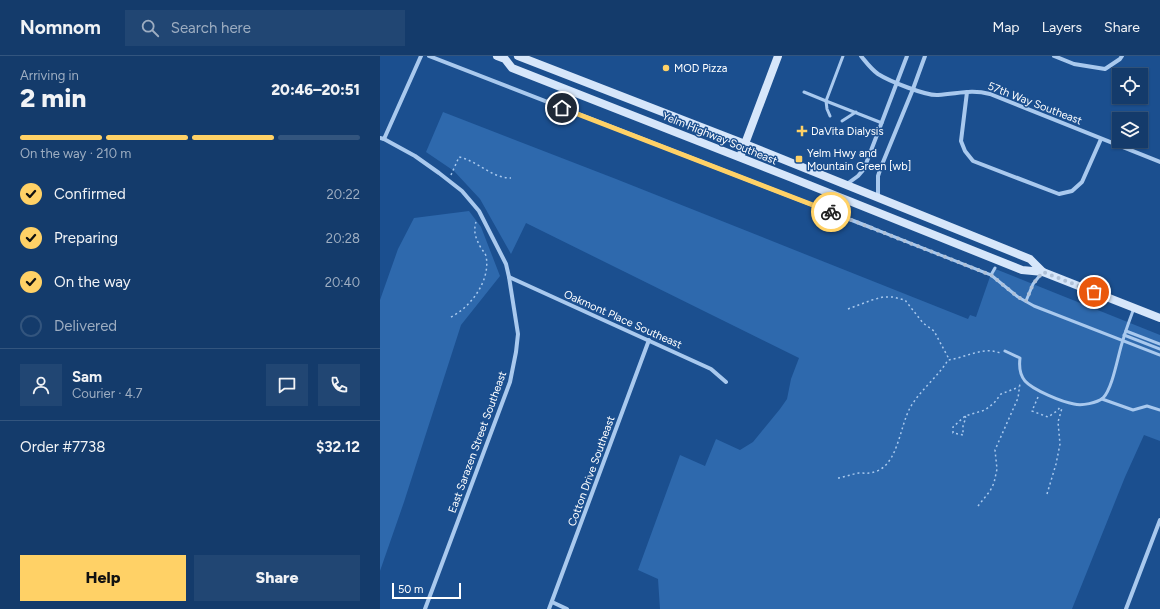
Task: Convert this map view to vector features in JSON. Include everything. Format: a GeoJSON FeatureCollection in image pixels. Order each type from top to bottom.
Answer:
{"type":"FeatureCollection","features":[{"type":"Feature","properties":{"kind":"main road","name":"Yelm Highway Southeast"},"geometry":{"type":"LineString","coordinates":[[497,56],[506,59],[518,56],[535,59],[878,196],[1030,259],[1043,272]]}},
{"type":"Feature","properties":{"kind":"main road"},"geometry":{"type":"LineString","coordinates":[[740,157],[778,56]]}},
{"type":"Feature","properties":{"kind":"main road","name":"Yelm Highway Southeast"},"geometry":{"type":"LineString","coordinates":[[506,59],[512,68],[740,157],[1022,270],[1043,272],[1160,318]]}},
{"type":"Feature","properties":{"kind":"street"},"geometry":{"type":"LineString","coordinates":[[382,139],[420,56]]}},
{"type":"Feature","properties":{"kind":"street"},"geometry":{"type":"LineString","coordinates":[[429,56],[872,228]]}},
{"type":"Feature","properties":{"kind":"street","name":"57th Way Southeast"},"geometry":{"type":"LineString","coordinates":[[861,56],[878,74],[913,89],[937,95],[979,91],[990,94],[1160,162]]}},
{"type":"Feature","properties":{"kind":"street"},"geometry":{"type":"LineString","coordinates":[[848,184],[864,169],[907,56]]}},
{"type":"Feature","properties":{"kind":"street"},"geometry":{"type":"LineString","coordinates":[[878,196],[878,176],[881,167],[925,56]]}},
{"type":"Feature","properties":{"kind":"street"},"geometry":{"type":"LineString","coordinates":[[1054,56],[1074,64],[1104,69],[1121,57]]}},
{"type":"Feature","properties":{"kind":"street"},"geometry":{"type":"LineString","coordinates":[[966,92],[961,141],[965,151],[973,161],[1059,194],[1072,191],[1082,182],[1100,139]]}},
{"type":"Feature","properties":{"kind":"street","name":"East Sarazen Street Southeast"},"geometry":{"type":"LineString","coordinates":[[382,139],[415,156],[448,180],[462,191],[479,211],[506,264],[518,334],[510,382],[426,609]]}},
{"type":"Feature","properties":{"kind":"street","name":"Oakmont Place Southeast"},"geometry":{"type":"LineString","coordinates":[[509,277],[711,369],[726,382]]}},
{"type":"Feature","properties":{"kind":"street","name":"Cotton Drive Southeast"},"geometry":{"type":"LineString","coordinates":[[549,609],[649,340]]}},
{"type":"Feature","properties":{"kind":"street"},"geometry":{"type":"LineString","coordinates":[[1126,609],[1160,520]]}},
{"type":"Feature","properties":{"kind":"street"},"geometry":{"type":"LineString","coordinates":[[552,602],[567,609]]}},
{"type":"Feature","properties":{"kind":"lane"},"geometry":{"type":"LineString","coordinates":[[830,116],[826,101],[843,56]]}},
{"type":"Feature","properties":{"kind":"lane"},"geometry":{"type":"LineString","coordinates":[[804,92],[882,123]]}},
{"type":"Feature","properties":{"kind":"lane"},"geometry":{"type":"LineString","coordinates":[[842,121],[856,112]]}},
{"type":"Feature","properties":{"kind":"lane"},"geometry":{"type":"LineString","coordinates":[[872,228],[991,275],[1018,297],[1034,306],[1160,355]]}},
{"type":"Feature","properties":{"kind":"lane"},"geometry":{"type":"LineString","coordinates":[[991,275],[994,268]]}},
{"type":"Feature","properties":{"kind":"lane"},"geometry":{"type":"LineString","coordinates":[[1026,301],[1033,284],[1043,272]]}},
{"type":"Feature","properties":{"kind":"lane"},"geometry":{"type":"LineString","coordinates":[[1005,351],[1020,358],[1020,373],[1024,380],[1040,392],[1073,404],[1080,405],[1102,399],[1108,392],[1122,340],[1134,308]]}},
{"type":"Feature","properties":{"kind":"lane"},"geometry":{"type":"LineString","coordinates":[[1126,331],[1160,344]]}},
{"type":"Feature","properties":{"kind":"lane"},"geometry":{"type":"LineString","coordinates":[[1124,335],[1160,349]]}},
{"type":"Feature","properties":{"kind":"lane"},"geometry":{"type":"LineString","coordinates":[[1102,399],[1133,410],[1147,406],[1160,410]]}},
{"type":"Feature","properties":{"kind":"path"},"geometry":{"type":"LineString","coordinates":[[448,180],[459,157],[465,158],[497,176],[511,178]]}},
{"type":"Feature","properties":{"kind":"path"},"geometry":{"type":"LineString","coordinates":[[451,317],[459,313],[472,301],[478,293],[485,274],[486,255],[475,235],[474,229],[479,211]]}},
{"type":"Feature","properties":{"kind":"path"},"geometry":{"type":"LineString","coordinates":[[848,309],[883,297],[893,297],[905,300],[922,323],[934,331],[949,360]]}},
{"type":"Feature","properties":{"kind":"path"},"geometry":{"type":"LineString","coordinates":[[838,478],[859,473],[872,473],[879,470],[889,461],[911,407],[949,360],[989,351],[1002,354]]}},
{"type":"Feature","properties":{"kind":"path"},"geometry":{"type":"LineString","coordinates":[[978,506],[990,491],[994,483],[997,469],[995,450],[1018,398],[1020,373]]}},
{"type":"Feature","properties":{"kind":"path"},"geometry":{"type":"LineString","coordinates":[[965,416],[966,418],[963,425],[963,435],[953,433],[953,427],[965,416],[986,410],[1001,394],[1019,387]]}},
{"type":"Feature","properties":{"kind":"path"},"geometry":{"type":"LineString","coordinates":[[1040,392],[1032,411],[1048,418],[1057,411],[1064,401]]}},
{"type":"Feature","properties":{"kind":"path"},"geometry":{"type":"LineString","coordinates":[[1047,494],[1060,444],[1058,422],[1064,401]]}},
{"type":"Feature","properties":{"kind":"shaded area"},"geometry":{"type":"Polygon","coordinates":[[[443,112],[968,319],[970,315],[976,317],[993,268],[1160,335],[1160,441],[1144,435],[1125,477],[1072,609],[660,609],[658,579],[638,570],[680,455],[705,466],[716,439],[740,450],[753,442],[787,399],[791,379],[799,358],[526,223],[511,254],[480,199],[454,171],[426,152],[443,112]]]}},
{"type":"Feature","properties":{"kind":"shaded area"},"geometry":{"type":"Polygon","coordinates":[[[469,211],[481,227],[500,276],[461,325],[404,502],[380,571],[380,300],[398,249],[414,218],[469,211]]]}},
{"type":"Feature","properties":{"kind":"way so far"},"geometry":{"type":"LineString","coordinates":[[831,212],[991,275],[1018,297],[1026,301],[1033,284],[1043,272],[1094,292]]}},
{"type":"Feature","properties":{"kind":"place","name":"MOD Pizza"},"geometry":{"type":"Point","coordinates":[666,68]}},
{"type":"Feature","properties":{"kind":"place","name":"DaVita Dialysis"},"geometry":{"type":"Point","coordinates":[802,131]}},
{"type":"Feature","properties":{"kind":"place","name":"Yelm Hwy and Mountain Green [wb]"},"geometry":{"type":"Point","coordinates":[799,159]}},
{"type":"Feature","properties":{"kind":"route"},"geometry":{"type":"LineString","coordinates":[[562,108],[831,212]]}}]}
